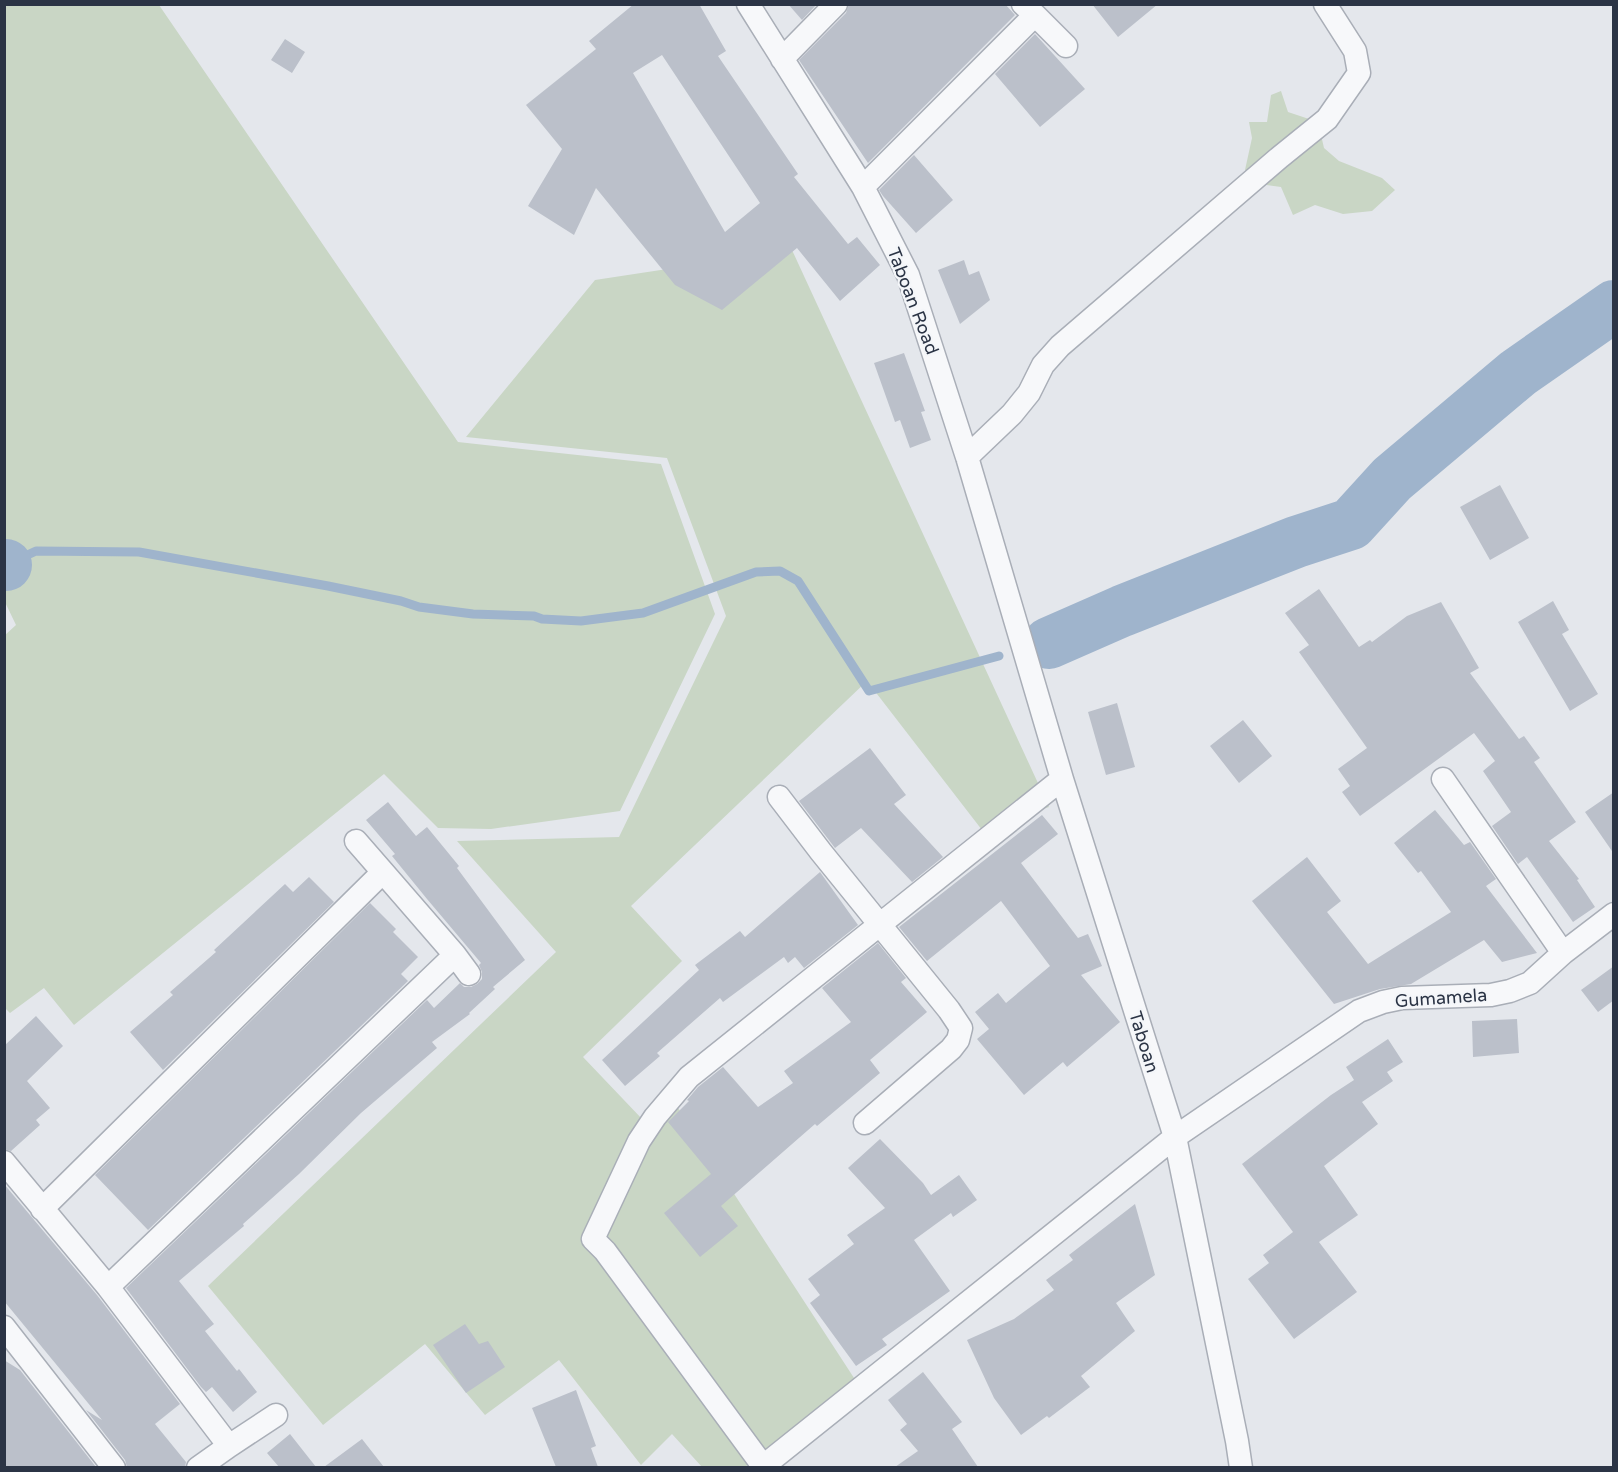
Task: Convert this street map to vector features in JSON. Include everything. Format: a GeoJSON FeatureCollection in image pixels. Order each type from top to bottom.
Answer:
{"type":"FeatureCollection","features":[{"type":"Feature","properties":{"kind":"street","name":"Taboan Road"},"geometry":{"type":"LineString","coordinates":[[748,4],[863,187],[908,274],[968,457],[1017,625]]}},
{"type":"Feature","properties":{"kind":"street"},"geometry":{"type":"LineString","coordinates":[[782,59],[836,4]]}},
{"type":"Feature","properties":{"kind":"street"},"geometry":{"type":"LineString","coordinates":[[968,457],[1018,407],[1029,393],[1043,365],[1060,346],[1327,119],[1359,73],[1355,51],[1325,4]]}},
{"type":"Feature","properties":{"kind":"street"},"geometry":{"type":"LineString","coordinates":[[863,187],[1029,10],[1066,46]]}},
{"type":"Feature","properties":{"kind":"street","name":"Taboan"},"geometry":{"type":"LineString","coordinates":[[1017,625],[1062,779],[1175,1137],[1241,1467]]}},
{"type":"Feature","properties":{"kind":"street"},"geometry":{"type":"LineString","coordinates":[[762,1467],[611,1260],[593,1239],[639,1141],[673,1094],[689,1077],[1062,779]]}},
{"type":"Feature","properties":{"kind":"street"},"geometry":{"type":"LineString","coordinates":[[1443,779],[1563,953]]}},
{"type":"Feature","properties":{"kind":"street"},"geometry":{"type":"LineString","coordinates":[[779,797],[960,1023],[961,1033],[951,1049],[865,1123]]}},
{"type":"Feature","properties":{"kind":"street"},"geometry":{"type":"LineString","coordinates":[[356,841],[469,974]]}},
{"type":"Feature","properties":{"kind":"street"},"geometry":{"type":"LineString","coordinates":[[42,1209],[383,872]]}},
{"type":"Feature","properties":{"kind":"street","name":"Gumamela"},"geometry":{"type":"LineString","coordinates":[[762,1467],[1175,1137],[1359,1011],[1402,998],[1491,995],[1510,991],[1530,983],[1563,953],[1614,914]]}},
{"type":"Feature","properties":{"kind":"street"},"geometry":{"type":"LineString","coordinates":[[108,1287],[455,955]]}},
{"type":"Feature","properties":{"kind":"street"},"geometry":{"type":"LineString","coordinates":[[4,1162],[108,1287],[229,1446]]}},
{"type":"Feature","properties":{"kind":"street"},"geometry":{"type":"LineString","coordinates":[[4,1327],[114,1467]]}},
{"type":"Feature","properties":{"kind":"street"},"geometry":{"type":"LineString","coordinates":[[198,1467],[276,1415]]}},
{"type":"Feature","properties":{"kind":"green space"},"geometry":{"type":"Polygon","coordinates":[[[4,5],[159,5],[458,442],[661,464],[715,614],[620,811],[491,829],[438,828],[384,774],[74,1025],[44,988],[10,1013],[5,1008],[4,636],[16,625],[4,600],[4,5]]]}},
{"type":"Feature","properties":{"kind":"green space"},"geometry":{"type":"Polygon","coordinates":[[[1281,91],[1288,112],[1318,122],[1324,148],[1339,161],[1382,178],[1395,190],[1372,211],[1343,214],[1315,205],[1293,215],[1281,187],[1259,184],[1245,170],[1252,138],[1249,122],[1267,122],[1271,95],[1281,91]]]}},
{"type":"Feature","properties":{"kind":"green space"},"geometry":{"type":"Polygon","coordinates":[[[792,250],[1049,807],[982,830],[867,681],[631,906],[682,961],[583,1057],[643,1120],[669,1094],[856,1381],[745,1467],[702,1467],[672,1434],[641,1465],[559,1360],[485,1415],[425,1344],[323,1425],[208,1286],[556,952],[457,841],[619,837],[726,616],[667,458],[466,437],[595,280],[792,250]]]}},
{"type":"Feature","properties":{"kind":"building"},"geometry":{"type":"Polygon","coordinates":[[[634,4],[699,4],[726,51],[718,56],[798,174],[794,177],[848,244],[857,237],[880,265],[840,301],[797,248],[722,310],[675,285],[596,188],[574,235],[528,206],[562,149],[526,105],[596,49],[589,41],[634,4]],[[662,55],[633,73],[725,232],[760,203],[662,55]]]}},
{"type":"Feature","properties":{"kind":"building"},"geometry":{"type":"Polygon","coordinates":[[[788,4],[817,4],[802,20],[788,4]]]}},
{"type":"Feature","properties":{"kind":"building"},"geometry":{"type":"Polygon","coordinates":[[[849,4],[1005,4],[1015,15],[868,163],[799,60],[846,13],[849,4]]]}},
{"type":"Feature","properties":{"kind":"building"},"geometry":{"type":"Polygon","coordinates":[[[1092,4],[1158,4],[1118,37],[1092,4]]]}},
{"type":"Feature","properties":{"kind":"building"},"geometry":{"type":"Polygon","coordinates":[[[1035,34],[1085,89],[1040,127],[995,74],[1035,34]]]}},
{"type":"Feature","properties":{"kind":"building"},"geometry":{"type":"Polygon","coordinates":[[[285,39],[305,52],[292,73],[271,60],[285,39]]]}},
{"type":"Feature","properties":{"kind":"building"},"geometry":{"type":"Polygon","coordinates":[[[914,155],[953,200],[916,233],[879,190],[914,155]]]}},
{"type":"Feature","properties":{"kind":"building"},"geometry":{"type":"Polygon","coordinates":[[[964,260],[969,275],[979,271],[990,300],[960,324],[938,270],[964,260]]]}},
{"type":"Feature","properties":{"kind":"building"},"geometry":{"type":"Polygon","coordinates":[[[904,353],[925,411],[921,412],[931,440],[910,448],[900,420],[895,422],[874,363],[904,353]]]}},
{"type":"Feature","properties":{"kind":"building"},"geometry":{"type":"Polygon","coordinates":[[[1500,485],[1529,538],[1490,560],[1460,507],[1500,485]]]}},
{"type":"Feature","properties":{"kind":"building"},"geometry":{"type":"Polygon","coordinates":[[[1319,589],[1359,647],[1370,640],[1372,642],[1407,616],[1441,602],[1479,668],[1470,673],[1519,739],[1524,736],[1540,758],[1534,762],[1576,822],[1549,841],[1579,879],[1577,880],[1595,907],[1573,922],[1527,857],[1518,864],[1492,826],[1511,812],[1483,771],[1495,761],[1474,733],[1360,816],[1342,792],[1350,786],[1338,769],[1367,748],[1299,652],[1309,645],[1285,613],[1319,589]]]}},
{"type":"Feature","properties":{"kind":"building"},"geometry":{"type":"Polygon","coordinates":[[[1553,601],[1569,630],[1562,634],[1598,694],[1570,711],[1518,622],[1553,601]]]}},
{"type":"Feature","properties":{"kind":"building"},"geometry":{"type":"Polygon","coordinates":[[[1117,703],[1135,767],[1106,775],[1088,712],[1117,703]]]}},
{"type":"Feature","properties":{"kind":"building"},"geometry":{"type":"Polygon","coordinates":[[[1243,720],[1272,756],[1239,783],[1210,746],[1243,720]]]}},
{"type":"Feature","properties":{"kind":"building"},"geometry":{"type":"Polygon","coordinates":[[[870,748],[906,795],[894,804],[943,857],[912,882],[861,828],[835,848],[799,801],[870,748]]]}},
{"type":"Feature","properties":{"kind":"building"},"geometry":{"type":"Polygon","coordinates":[[[1614,792],[1614,854],[1585,812],[1614,792]]]}},
{"type":"Feature","properties":{"kind":"building"},"geometry":{"type":"Polygon","coordinates":[[[388,802],[416,836],[427,827],[459,866],[457,868],[525,960],[493,987],[495,989],[470,1014],[432,1042],[437,1048],[361,1113],[299,1174],[243,1224],[244,1226],[179,1281],[214,1324],[205,1331],[257,1392],[233,1412],[212,1387],[206,1392],[201,1387],[126,1288],[427,1000],[434,1008],[460,983],[464,987],[471,987],[482,979],[479,965],[481,963],[392,856],[395,854],[366,820],[388,802]]]}},
{"type":"Feature","properties":{"kind":"building"},"geometry":{"type":"Polygon","coordinates":[[[1435,810],[1464,845],[1470,842],[1496,879],[1486,886],[1537,953],[1502,962],[1484,940],[1411,984],[1380,989],[1334,1004],[1252,901],[1307,857],[1341,901],[1327,912],[1368,964],[1451,912],[1421,871],[1418,873],[1394,843],[1435,810]]]}},
{"type":"Feature","properties":{"kind":"building"},"geometry":{"type":"Polygon","coordinates":[[[1042,815],[1058,834],[1021,863],[1078,938],[1088,934],[1102,966],[1081,975],[1120,1022],[1067,1067],[1063,1062],[1024,1095],[977,1039],[989,1029],[975,1012],[998,993],[1006,1003],[1050,966],[1001,901],[927,961],[899,927],[1042,815]]]}},
{"type":"Feature","properties":{"kind":"building"},"geometry":{"type":"Polygon","coordinates":[[[820,872],[858,925],[804,968],[795,957],[788,963],[784,957],[723,1002],[720,998],[657,1053],[660,1056],[625,1086],[602,1060],[699,970],[695,965],[740,931],[745,937],[820,872]]]}},
{"type":"Feature","properties":{"kind":"building"},"geometry":{"type":"Polygon","coordinates":[[[309,877],[334,902],[163,1070],[130,1032],[173,995],[170,992],[216,952],[214,950],[285,884],[293,892],[309,877]]]}},
{"type":"Feature","properties":{"kind":"building"},"geometry":{"type":"Polygon","coordinates":[[[370,903],[396,929],[393,932],[418,957],[401,974],[408,981],[148,1230],[95,1175],[370,903]]]}},
{"type":"Feature","properties":{"kind":"building"},"geometry":{"type":"Polygon","coordinates":[[[878,943],[906,978],[901,982],[927,1012],[870,1060],[880,1073],[817,1126],[815,1124],[721,1206],[738,1226],[700,1257],[664,1213],[711,1174],[668,1122],[689,1101],[687,1100],[698,1087],[723,1067],[758,1107],[793,1083],[784,1071],[851,1022],[822,988],[878,943]]]}},
{"type":"Feature","properties":{"kind":"building"},"geometry":{"type":"Polygon","coordinates":[[[1614,966],[1614,1000],[1598,1012],[1581,990],[1614,966]]]}},
{"type":"Feature","properties":{"kind":"building"},"geometry":{"type":"Polygon","coordinates":[[[36,1016],[63,1046],[27,1081],[50,1108],[36,1120],[40,1125],[11,1151],[4,1149],[4,1046],[36,1016]]]}},
{"type":"Feature","properties":{"kind":"building"},"geometry":{"type":"Polygon","coordinates":[[[1517,1019],[1519,1053],[1473,1057],[1472,1021],[1517,1019]]]}},
{"type":"Feature","properties":{"kind":"building"},"geometry":{"type":"Polygon","coordinates":[[[1388,1039],[1403,1062],[1387,1072],[1393,1081],[1362,1102],[1378,1124],[1324,1166],[1358,1215],[1319,1242],[1357,1292],[1294,1339],[1248,1279],[1269,1263],[1263,1255],[1293,1232],[1242,1164],[1331,1095],[1354,1080],[1346,1067],[1388,1039]]]}},
{"type":"Feature","properties":{"kind":"building"},"geometry":{"type":"Polygon","coordinates":[[[880,1139],[923,1183],[931,1195],[959,1175],[977,1200],[953,1217],[951,1213],[914,1240],[950,1291],[882,1339],[887,1345],[856,1366],[810,1303],[820,1295],[808,1279],[854,1244],[847,1235],[885,1208],[848,1168],[880,1139]]]}},
{"type":"Feature","properties":{"kind":"building"},"geometry":{"type":"Polygon","coordinates":[[[4,1184],[97,1295],[180,1404],[155,1424],[186,1462],[185,1467],[127,1467],[125,1460],[86,1410],[102,1420],[4,1301],[4,1184]]]}},
{"type":"Feature","properties":{"kind":"building"},"geometry":{"type":"Polygon","coordinates":[[[1135,1204],[1155,1275],[1116,1303],[1135,1331],[1081,1376],[1090,1387],[1049,1418],[1047,1416],[1021,1435],[994,1398],[967,1340],[1014,1319],[1054,1290],[1046,1280],[1073,1260],[1069,1255],[1135,1204]]]}},
{"type":"Feature","properties":{"kind":"building"},"geometry":{"type":"Polygon","coordinates":[[[465,1324],[479,1344],[488,1341],[505,1367],[466,1393],[433,1345],[465,1324]]]}},
{"type":"Feature","properties":{"kind":"building"},"geometry":{"type":"Polygon","coordinates":[[[4,1360],[20,1370],[96,1467],[4,1467],[4,1360]]]}},
{"type":"Feature","properties":{"kind":"building"},"geometry":{"type":"Polygon","coordinates":[[[923,1372],[962,1422],[952,1429],[978,1467],[895,1467],[918,1451],[900,1430],[907,1424],[888,1400],[923,1372]]]}},
{"type":"Feature","properties":{"kind":"building"},"geometry":{"type":"Polygon","coordinates":[[[576,1390],[596,1446],[591,1448],[598,1467],[556,1467],[532,1408],[576,1390]]]}},
{"type":"Feature","properties":{"kind":"building"},"geometry":{"type":"Polygon","coordinates":[[[290,1434],[316,1467],[279,1467],[267,1453],[290,1434]]]}},
{"type":"Feature","properties":{"kind":"building"},"geometry":{"type":"Polygon","coordinates":[[[362,1439],[384,1467],[324,1467],[362,1439]]]}},
{"type":"Feature","properties":{"kind":"waterway"},"geometry":{"type":"LineString","coordinates":[[1049,643],[1122,611],[1296,542],[1351,524],[1392,479],[1518,373],[1614,306]]}},
{"type":"Feature","properties":{"kind":"waterway"},"geometry":{"type":"LineString","coordinates":[[4,568],[36,551],[139,552],[328,586],[419,607],[473,614],[534,616],[542,619],[581,621],[643,613],[756,572],[780,571],[798,581],[869,691],[999,656]]}}]}
